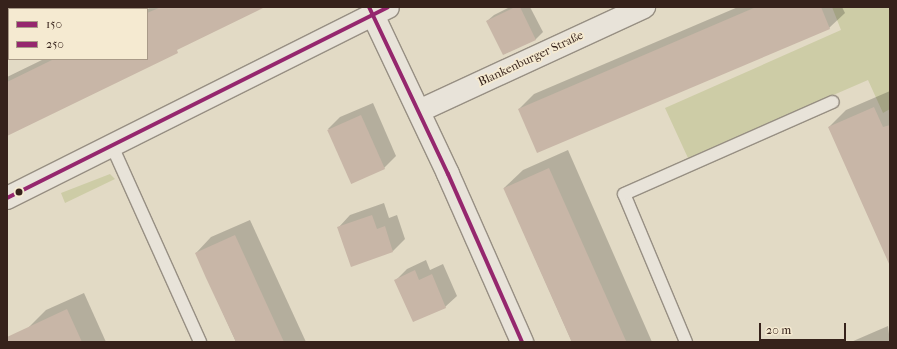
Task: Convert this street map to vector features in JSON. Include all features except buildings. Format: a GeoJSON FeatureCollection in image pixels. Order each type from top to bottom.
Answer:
{"type":"FeatureCollection","features":[{"type":"Feature","properties":{"kind":"street","name":"Blankenburger Straße"},"geometry":{"type":"LineString","coordinates":[[419,111],[644,7]]}},
{"type":"Feature","properties":{"kind":"street"},"geometry":{"type":"LineString","coordinates":[[7,198],[112,146],[377,10],[419,111],[522,342]]}},
{"type":"Feature","properties":{"kind":"lane"},"geometry":{"type":"LineString","coordinates":[[686,342],[624,194],[833,102]]}},
{"type":"Feature","properties":{"kind":"lane"},"geometry":{"type":"LineString","coordinates":[[112,146],[200,342]]}},
{"type":"Feature","properties":{"kind":"green space"},"geometry":{"type":"Polygon","coordinates":[[[832,7],[890,7],[890,109],[883,113],[868,80],[688,158],[665,108],[841,30],[832,7]]]}},
{"type":"Feature","properties":{"kind":"green space"},"geometry":{"type":"Polygon","coordinates":[[[110,174],[115,179],[65,203],[61,193],[110,174]]]}},
{"type":"Feature","properties":{"kind":"transit line","name":"250"},"geometry":{"type":"LineString","coordinates":[[369,7],[448,174],[522,342]]}},
{"type":"Feature","properties":{"kind":"transit line","name":"150"},"geometry":{"type":"LineString","coordinates":[[7,198],[388,7]]}}]}
